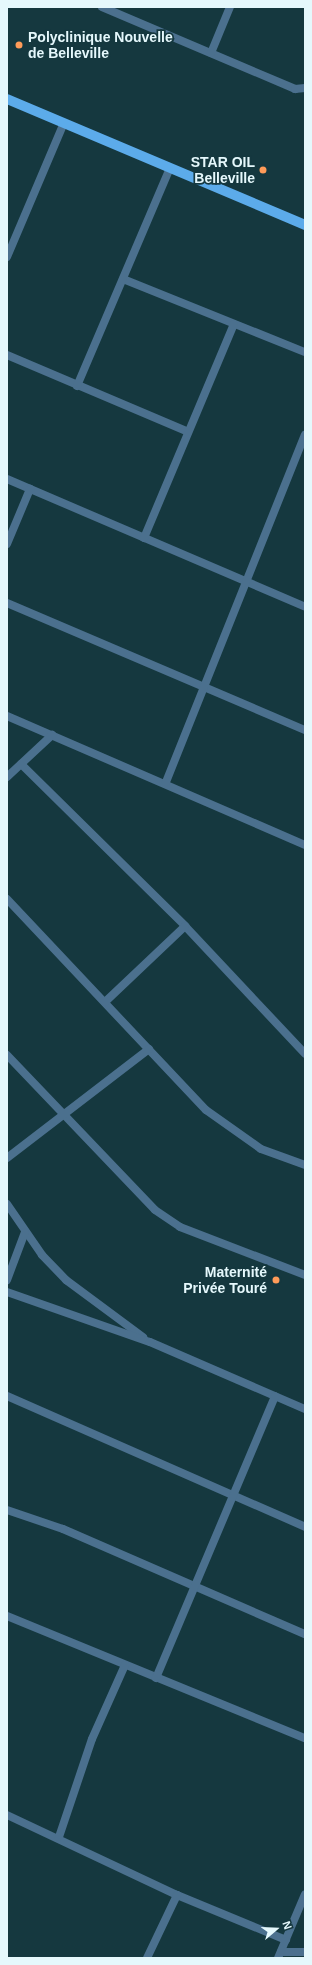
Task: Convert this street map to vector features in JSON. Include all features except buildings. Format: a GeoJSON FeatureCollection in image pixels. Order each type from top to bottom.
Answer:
{"type":"FeatureCollection","features":[{"type":"Feature","properties":{"kind":"main road"},"geometry":{"type":"LineString","coordinates":[[7,99],[305,225]]}},
{"type":"Feature","properties":{"kind":"street"},"geometry":{"type":"LineString","coordinates":[[102,7],[295,89],[305,88]]}},
{"type":"Feature","properties":{"kind":"street"},"geometry":{"type":"LineString","coordinates":[[211,54],[230,7]]}},
{"type":"Feature","properties":{"kind":"street"},"geometry":{"type":"LineString","coordinates":[[7,257],[64,123]]}},
{"type":"Feature","properties":{"kind":"street"},"geometry":{"type":"LineString","coordinates":[[77,386],[170,168]]}},
{"type":"Feature","properties":{"kind":"street"},"geometry":{"type":"LineString","coordinates":[[123,279],[305,352]]}},
{"type":"Feature","properties":{"kind":"street"},"geometry":{"type":"LineString","coordinates":[[144,538],[186,431],[234,324]]}},
{"type":"Feature","properties":{"kind":"street"},"geometry":{"type":"LineString","coordinates":[[7,355],[186,431]]}},
{"type":"Feature","properties":{"kind":"street"},"geometry":{"type":"LineString","coordinates":[[166,782],[204,689],[244,582],[305,435]]}},
{"type":"Feature","properties":{"kind":"street"},"geometry":{"type":"LineString","coordinates":[[7,479],[305,607]]}},
{"type":"Feature","properties":{"kind":"street"},"geometry":{"type":"LineString","coordinates":[[7,544],[30,489]]}},
{"type":"Feature","properties":{"kind":"street"},"geometry":{"type":"LineString","coordinates":[[7,603],[204,689],[305,730]]}},
{"type":"Feature","properties":{"kind":"street"},"geometry":{"type":"LineString","coordinates":[[7,716],[166,782],[305,845]]}},
{"type":"Feature","properties":{"kind":"street"},"geometry":{"type":"LineString","coordinates":[[7,777],[52,735]]}},
{"type":"Feature","properties":{"kind":"street"},"geometry":{"type":"LineString","coordinates":[[21,764],[185,926],[305,1054]]}},
{"type":"Feature","properties":{"kind":"street"},"geometry":{"type":"LineString","coordinates":[[7,899],[224,1126],[261,1149],[305,1165]]}},
{"type":"Feature","properties":{"kind":"street"},"geometry":{"type":"LineString","coordinates":[[105,1002],[185,926]]}},
{"type":"Feature","properties":{"kind":"street"},"geometry":{"type":"LineString","coordinates":[[7,1158],[66,1115],[149,1049]]}},
{"type":"Feature","properties":{"kind":"street"},"geometry":{"type":"LineString","coordinates":[[7,1055],[66,1115],[140,1196],[174,1223],[305,1275]]}},
{"type":"Feature","properties":{"kind":"street"},"geometry":{"type":"LineString","coordinates":[[7,1204],[24,1232],[66,1280],[150,1342]]}},
{"type":"Feature","properties":{"kind":"street"},"geometry":{"type":"LineString","coordinates":[[7,1280],[24,1232]]}},
{"type":"Feature","properties":{"kind":"street"},"geometry":{"type":"LineString","coordinates":[[7,1292],[150,1342],[305,1409]]}},
{"type":"Feature","properties":{"kind":"street"},"geometry":{"type":"LineString","coordinates":[[7,1396],[305,1527]]}},
{"type":"Feature","properties":{"kind":"street"},"geometry":{"type":"LineString","coordinates":[[156,1678],[275,1396]]}},
{"type":"Feature","properties":{"kind":"street"},"geometry":{"type":"LineString","coordinates":[[7,1510],[195,1584],[305,1634]]}},
{"type":"Feature","properties":{"kind":"street"},"geometry":{"type":"LineString","coordinates":[[7,1616],[305,1738]]}},
{"type":"Feature","properties":{"kind":"street"},"geometry":{"type":"LineString","coordinates":[[59,1837],[92,1739],[125,1665]]}},
{"type":"Feature","properties":{"kind":"street"},"geometry":{"type":"LineString","coordinates":[[7,1814],[59,1837],[177,1895],[286,1940]]}},
{"type":"Feature","properties":{"kind":"street"},"geometry":{"type":"LineString","coordinates":[[305,1894],[280,1955],[305,1952]]}},
{"type":"Feature","properties":{"kind":"street"},"geometry":{"type":"LineString","coordinates":[[147,1958],[177,1895]]}},
{"type":"Feature","properties":{"kind":"place","name":"Polyclinique Nouvelle de Belleville"},"geometry":{"type":"Point","coordinates":[19,45]}},
{"type":"Feature","properties":{"kind":"place","name":"STAR OIL Belleville"},"geometry":{"type":"Point","coordinates":[263,170]}},
{"type":"Feature","properties":{"kind":"place","name":"Maternité Privée Touré"},"geometry":{"type":"Point","coordinates":[276,1280]}}]}
